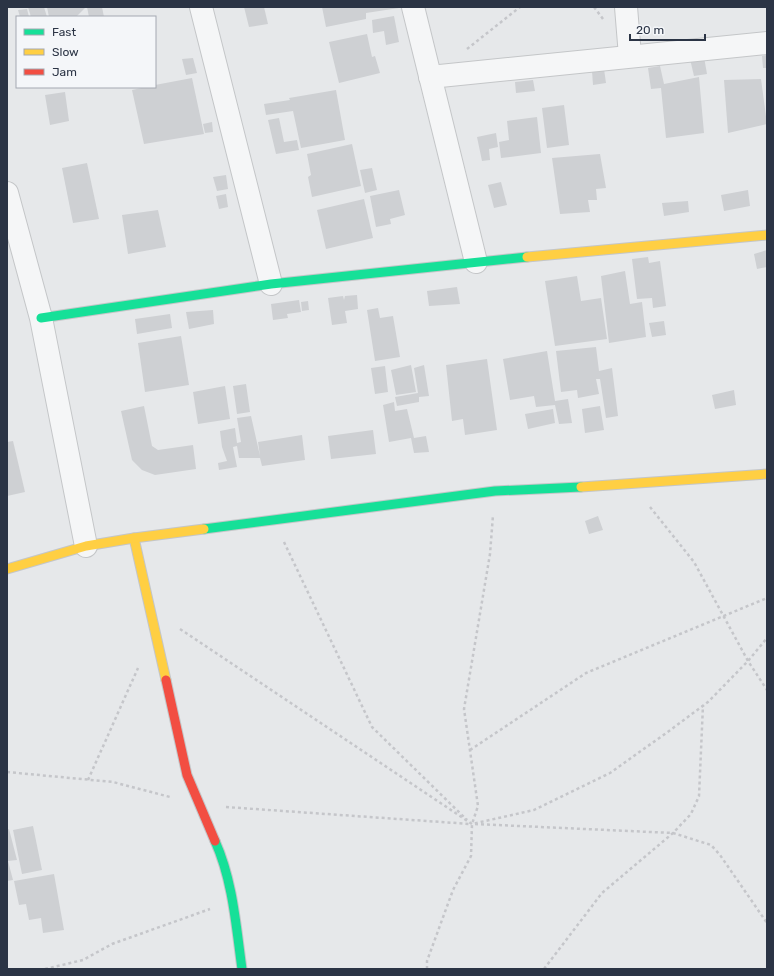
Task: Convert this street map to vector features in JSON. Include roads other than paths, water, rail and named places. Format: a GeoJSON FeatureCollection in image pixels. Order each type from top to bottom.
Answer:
{"type":"FeatureCollection","features":[{"type":"Feature","properties":{"kind":"street"},"geometry":{"type":"LineString","coordinates":[[201,7],[271,284]]}},
{"type":"Feature","properties":{"kind":"street"},"geometry":{"type":"LineString","coordinates":[[413,7],[476,262]]}},
{"type":"Feature","properties":{"kind":"street"},"geometry":{"type":"LineString","coordinates":[[626,7],[630,56]]}},
{"type":"Feature","properties":{"kind":"street"},"geometry":{"type":"LineString","coordinates":[[430,77],[767,43]]}},
{"type":"Feature","properties":{"kind":"street"},"geometry":{"type":"LineString","coordinates":[[7,193],[41,318],[86,546]]}},
{"type":"Feature","properties":{"kind":"street"},"geometry":{"type":"LineString","coordinates":[[41,318],[271,284],[476,262],[767,235]]}},
{"type":"Feature","properties":{"kind":"street"},"geometry":{"type":"LineString","coordinates":[[7,569],[86,546],[134,538],[495,491],[633,484],[767,474]]}},
{"type":"Feature","properties":{"kind":"street"},"geometry":{"type":"LineString","coordinates":[[134,538],[188,775],[199,805],[221,855],[232,901],[242,969]]}}]}
